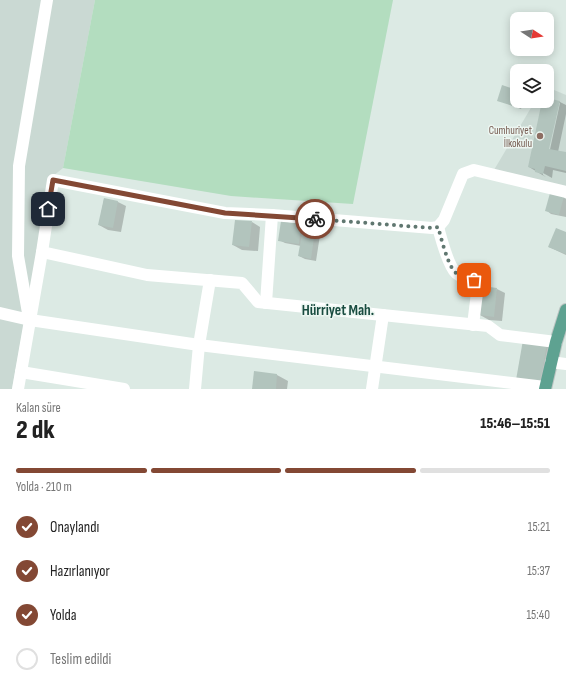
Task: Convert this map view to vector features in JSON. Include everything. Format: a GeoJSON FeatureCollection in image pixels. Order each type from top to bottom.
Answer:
{"type":"FeatureCollection","features":[{"type":"Feature","properties":{"kind":"main road"},"geometry":{"type":"LineString","coordinates":[[545,388],[556,342],[566,310]]}},
{"type":"Feature","properties":{"kind":"street"},"geometry":{"type":"LineString","coordinates":[[30,320],[18,256],[19,166],[47,0]]}},
{"type":"Feature","properties":{"kind":"street"},"geometry":{"type":"LineString","coordinates":[[18,389],[53,180],[225,213],[272,215],[432,228],[438,227],[444,220],[463,174],[474,170],[566,192]]}},
{"type":"Feature","properties":{"kind":"street"},"geometry":{"type":"LineString","coordinates":[[266,303],[272,215]]}},
{"type":"Feature","properties":{"kind":"street"},"geometry":{"type":"LineString","coordinates":[[438,227],[448,258],[455,272],[464,278],[474,280],[478,285],[474,324]]}},
{"type":"Feature","properties":{"kind":"street"},"geometry":{"type":"LineString","coordinates":[[42,252],[147,275],[242,283],[258,302],[474,324],[488,326],[500,334],[556,342]]}},
{"type":"Feature","properties":{"kind":"street"},"geometry":{"type":"LineString","coordinates":[[195,389],[199,345],[210,280]]}},
{"type":"Feature","properties":{"kind":"street"},"geometry":{"type":"LineString","coordinates":[[0,313],[30,320],[199,345],[545,388]]}},
{"type":"Feature","properties":{"kind":"street"},"geometry":{"type":"LineString","coordinates":[[372,389],[383,315]]}},
{"type":"Feature","properties":{"kind":"street"},"geometry":{"type":"LineString","coordinates":[[551,362],[566,364]]}},
{"type":"Feature","properties":{"kind":"street"},"geometry":{"type":"LineString","coordinates":[[21,372],[124,389]]}},
{"type":"Feature","properties":{"kind":"shaded area"},"geometry":{"type":"Polygon","coordinates":[[[0,0],[95,0],[63,168],[48,180],[37,251],[12,389],[0,389],[0,0]]]}},
{"type":"Feature","properties":{"kind":"shaded area","name":"Cumhuriyet İlkokulu"},"geometry":{"type":"Polygon","coordinates":[[[554,90],[566,95],[566,188],[494,170],[531,108],[554,108],[554,90]]]}},
{"type":"Feature","properties":{"kind":"green space"},"geometry":{"type":"Polygon","coordinates":[[[95,0],[393,0],[353,204],[231,196],[63,168],[95,0]]]}},
{"type":"Feature","properties":{"kind":"building"},"geometry":{"type":"Polygon","coordinates":[[[502,85],[510,88],[510,105],[497,101],[502,85]]]}},
{"type":"Feature","properties":{"kind":"building"},"geometry":{"type":"Polygon","coordinates":[[[554,100],[560,101],[549,149],[566,152],[566,171],[545,166],[543,174],[535,172],[535,169],[528,167],[541,108],[554,108],[554,100]]]}},
{"type":"Feature","properties":{"kind":"building"},"geometry":{"type":"Polygon","coordinates":[[[550,193],[564,196],[559,215],[545,211],[550,193]]]}},
{"type":"Feature","properties":{"kind":"building"},"geometry":{"type":"Polygon","coordinates":[[[104,198],[118,201],[113,228],[98,225],[104,198]]]}},
{"type":"Feature","properties":{"kind":"building"},"geometry":{"type":"Polygon","coordinates":[[[235,220],[252,221],[249,247],[232,245],[235,220]]]}},
{"type":"Feature","properties":{"kind":"building"},"geometry":{"type":"Polygon","coordinates":[[[281,221],[301,224],[299,244],[278,241],[281,221]]]}},
{"type":"Feature","properties":{"kind":"building"},"geometry":{"type":"Polygon","coordinates":[[[303,228],[315,230],[311,259],[298,256],[303,228]]]}},
{"type":"Feature","properties":{"kind":"building"},"geometry":{"type":"Polygon","coordinates":[[[556,228],[566,232],[566,254],[548,247],[556,228]]]}},
{"type":"Feature","properties":{"kind":"building"},"geometry":{"type":"Polygon","coordinates":[[[482,286],[497,288],[494,317],[479,315],[482,286]]]}},
{"type":"Feature","properties":{"kind":"building"},"geometry":{"type":"Polygon","coordinates":[[[523,340],[547,344],[540,384],[516,380],[523,340]]]}},
{"type":"Feature","properties":{"kind":"building"},"geometry":{"type":"Polygon","coordinates":[[[254,371],[277,374],[276,389],[252,389],[254,371]]]}},
{"type":"Feature","properties":{"kind":"way so far"},"geometry":{"type":"LineString","coordinates":[[315,219],[432,228],[438,227],[448,258],[455,272],[464,278],[474,280]]}},
{"type":"Feature","properties":{"kind":"place","name":"Cumhuriyet İlkokulu"},"geometry":{"type":"Point","coordinates":[540,136]}},
{"type":"Feature","properties":{"kind":"district","name":"Hürriyet Mah."},"geometry":{"type":"Point","coordinates":[338,310]}},
{"type":"Feature","properties":{"kind":"route"},"geometry":{"type":"LineString","coordinates":[[48,209],[53,180],[225,213],[315,219]]}}]}
